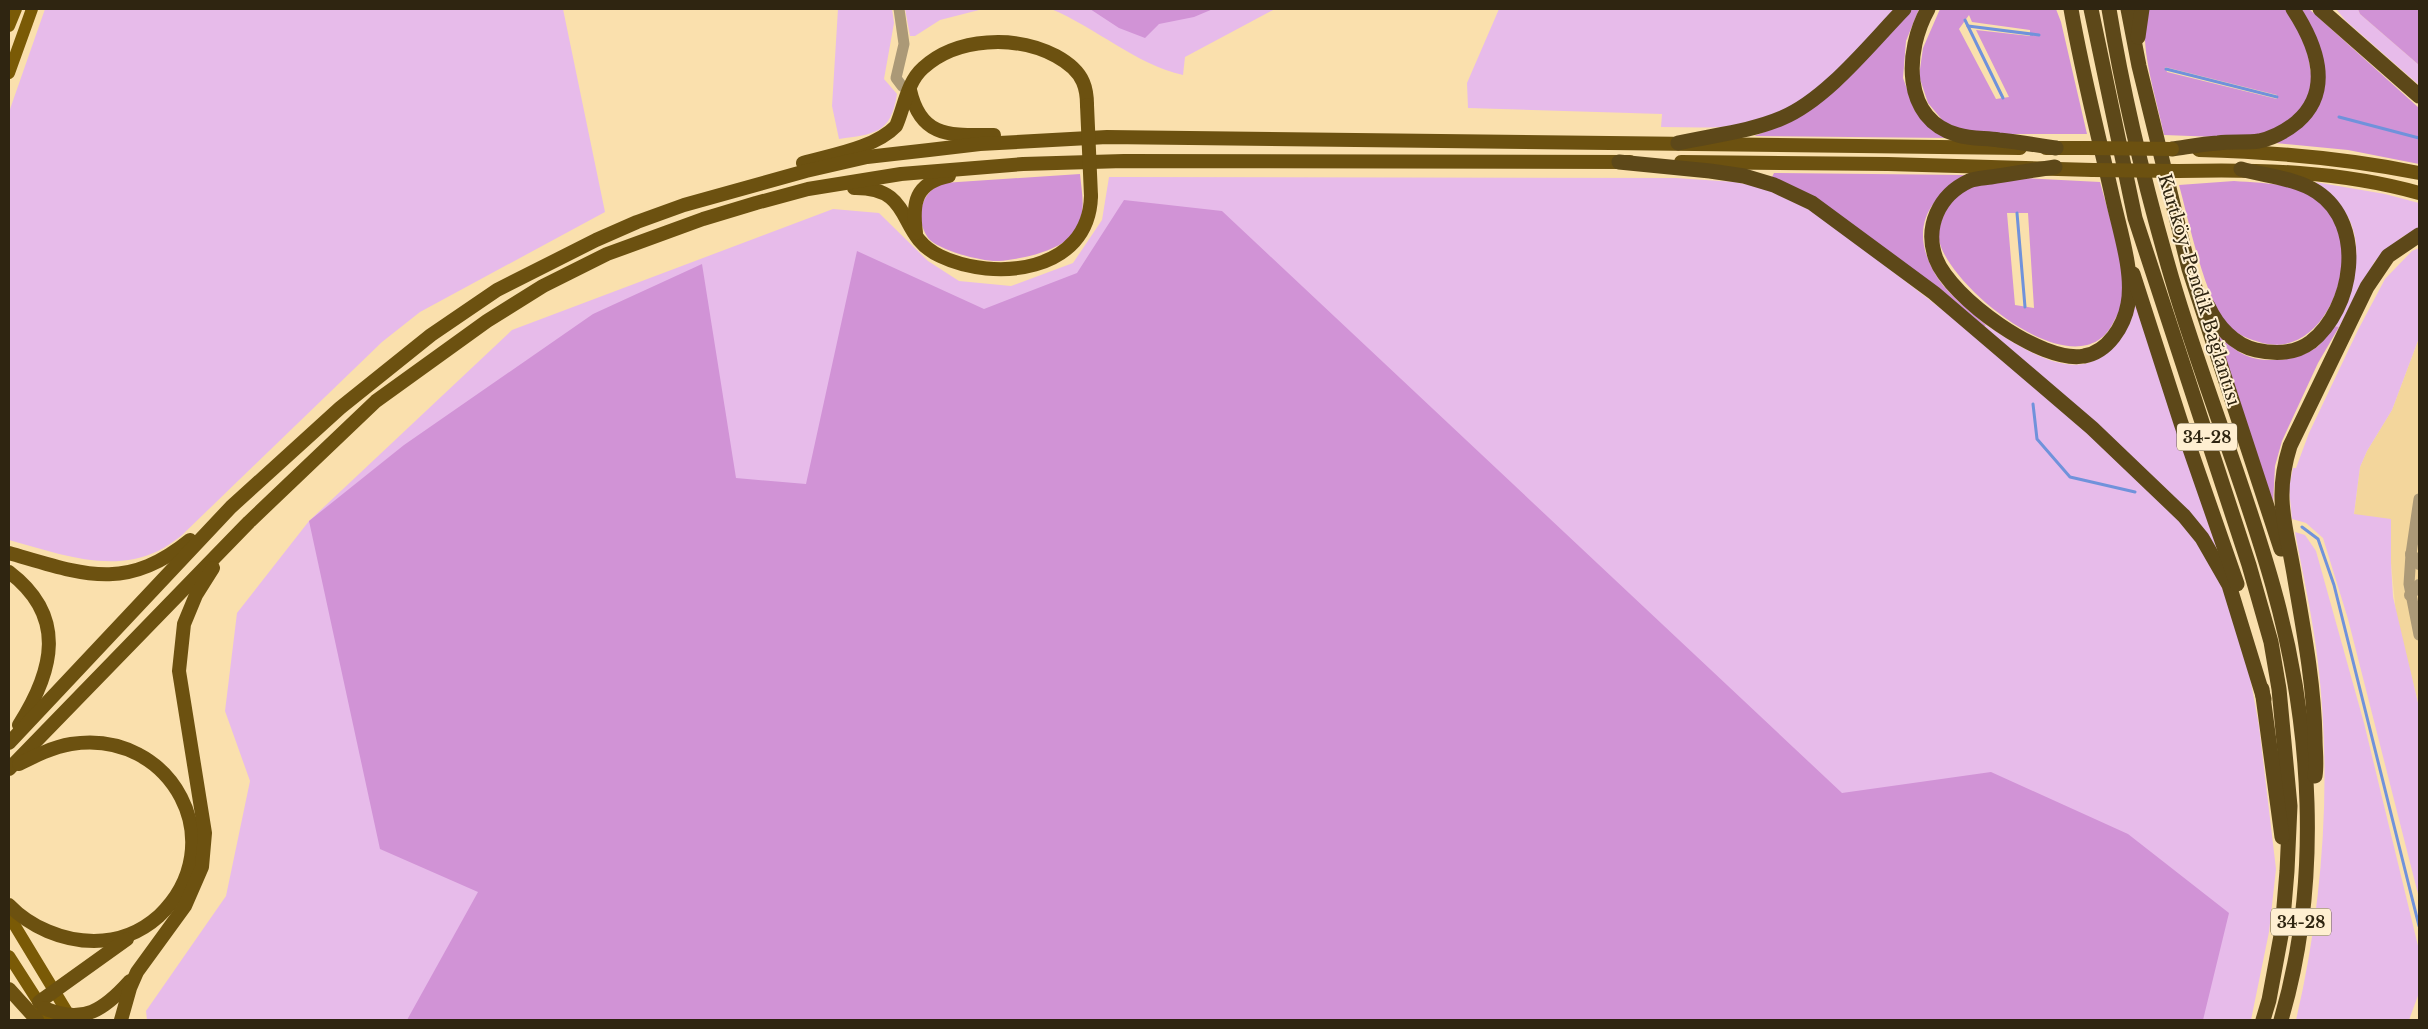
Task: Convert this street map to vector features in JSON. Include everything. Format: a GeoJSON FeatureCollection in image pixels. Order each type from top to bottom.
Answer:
{"type":"FeatureCollection","features":[{"type":"Feature","properties":{"kind":"highway"},"geometry":{"type":"LineString","coordinates":[[1678,142],[1736,132],[1762,125],[1783,117],[1816,98],[1904,9]]}},
{"type":"Feature","properties":{"kind":"highway"},"geometry":{"type":"LineString","coordinates":[[1928,9],[1913,47],[1911,62],[1914,92],[1929,118],[1940,127],[1956,135],[2056,148]]}},
{"type":"Feature","properties":{"kind":"highway"},"geometry":{"type":"LineString","coordinates":[[2064,9],[2076,38]]}},
{"type":"Feature","properties":{"kind":"highway"},"geometry":{"type":"LineString","coordinates":[[2054,167],[1970,180],[1941,203],[1930,233],[1936,260],[1966,298],[1989,318],[2027,342],[2058,355],[2084,356],[2105,347],[2120,328],[2128,304],[2129,281],[2122,237],[2076,38],[2072,9]]}},
{"type":"Feature","properties":{"kind":"highway","name":"Kurtköy-Pendik Bağlantısı"},"geometry":{"type":"LineString","coordinates":[[2091,9],[2135,218],[2249,566],[2271,642],[2285,736],[2290,806],[2282,930],[2269,1000],[2263,1020]]}},
{"type":"Feature","properties":{"kind":"highway","name":"Kurtköy-Pendik Bağlantısı"},"geometry":{"type":"LineString","coordinates":[[2108,9],[2128,113],[2172,279],[2273,586],[2296,678],[2307,773],[2307,822],[2299,935],[2281,1020]]}},
{"type":"Feature","properties":{"kind":"highway"},"geometry":{"type":"LineString","coordinates":[[2128,9],[2139,66],[2189,269],[2281,550],[2300,616]]}},
{"type":"Feature","properties":{"kind":"highway"},"geometry":{"type":"LineString","coordinates":[[2139,66],[2138,28],[2142,9]]}},
{"type":"Feature","properties":{"kind":"highway"},"geometry":{"type":"LineString","coordinates":[[2172,149],[2218,142],[2258,141],[2276,136],[2303,116],[2312,104],[2319,74],[2312,41],[2293,9]]}},
{"type":"Feature","properties":{"kind":"highway"},"geometry":{"type":"LineString","coordinates":[[2320,9],[2419,96]]}},
{"type":"Feature","properties":{"kind":"highway"},"geometry":{"type":"LineString","coordinates":[[9,553],[87,574],[119,575],[133,572],[171,556],[231,506],[340,408],[431,335],[497,290],[596,240],[684,205],[789,167],[883,138],[896,126],[913,80],[922,68],[946,53],[971,45],[1014,43],[1049,52],[1072,67],[1083,82],[1088,105],[1089,218],[1075,243],[1058,256],[1030,264],[988,269],[970,266],[939,255],[926,248],[916,236],[900,206],[895,200],[881,191],[866,188],[808,189]]}},
{"type":"Feature","properties":{"kind":"highway"},"geometry":{"type":"LineString","coordinates":[[910,90],[921,118],[944,133],[1107,137],[2172,149],[2306,155],[2367,162],[2419,173]]}},
{"type":"Feature","properties":{"kind":"highway"},"geometry":{"type":"LineString","coordinates":[[684,205],[806,171],[867,157],[980,144],[1107,137]]}},
{"type":"Feature","properties":{"kind":"highway"},"geometry":{"type":"LineString","coordinates":[[9,769],[249,522],[376,401],[487,321],[543,286],[615,251],[703,219],[808,189],[901,174],[1023,164],[1124,161],[1619,162],[2054,167],[2093,170],[2242,169],[2319,174],[2396,186],[2419,192]]}},
{"type":"Feature","properties":{"kind":"highway"},"geometry":{"type":"LineString","coordinates":[[1619,162],[1744,176],[1774,186],[1812,202],[1934,293],[2092,428],[2184,516],[2202,538],[2229,584],[2264,699]]}},
{"type":"Feature","properties":{"kind":"highway"},"geometry":{"type":"LineString","coordinates":[[916,236],[915,204],[926,184],[946,176],[1023,164]]}},
{"type":"Feature","properties":{"kind":"highway"},"geometry":{"type":"LineString","coordinates":[[2189,269],[2214,320],[2234,340],[2250,349],[2272,354],[2291,351],[2310,343],[2322,331],[2336,308],[2346,283],[2349,256],[2347,239],[2336,210],[2318,192],[2298,183],[2242,169]]}},
{"type":"Feature","properties":{"kind":"highway"},"geometry":{"type":"LineString","coordinates":[[2307,822],[2316,773],[2314,702],[2280,493],[2283,469],[2290,446],[2367,287],[2388,256],[2419,235]]}},
{"type":"Feature","properties":{"kind":"highway"},"geometry":{"type":"LineString","coordinates":[[2122,237],[2180,423],[2246,611],[2264,699],[2287,871]]}},
{"type":"Feature","properties":{"kind":"highway"},"geometry":{"type":"LineString","coordinates":[[9,743],[231,506]]}},
{"type":"Feature","properties":{"kind":"highway"},"geometry":{"type":"LineString","coordinates":[[9,989],[42,1013],[58,1014],[71,1018],[90,1014],[105,1006],[137,972],[185,906],[202,867],[205,849],[201,802],[179,671],[184,624],[189,609],[204,581],[249,522]]}},
{"type":"Feature","properties":{"kind":"highway"},"geometry":{"type":"LineString","coordinates":[[9,572],[23,582],[38,602],[48,628],[49,646],[43,682],[9,743]]}},
{"type":"Feature","properties":{"kind":"highway"},"geometry":{"type":"LineString","coordinates":[[9,769],[44,752],[69,744],[88,742],[108,743],[124,747],[160,768],[172,782],[187,810],[191,829],[192,851],[188,873],[171,904],[153,922],[131,935],[55,991],[42,1013]]}},
{"type":"Feature","properties":{"kind":"highway"},"geometry":{"type":"LineString","coordinates":[[9,905],[33,924],[69,938],[103,941],[131,935]]}},
{"type":"Feature","properties":{"kind":"highway"},"geometry":{"type":"LineString","coordinates":[[121,1020],[130,988],[137,972]]}},
{"type":"Feature","properties":{"kind":"main road"},"geometry":{"type":"LineString","coordinates":[[9,26],[16,9]]}},
{"type":"Feature","properties":{"kind":"main road"},"geometry":{"type":"LineString","coordinates":[[9,73],[32,9]]}},
{"type":"Feature","properties":{"kind":"main road"},"geometry":{"type":"LineString","coordinates":[[9,916],[71,1018]]}},
{"type":"Feature","properties":{"kind":"main road"},"geometry":{"type":"LineString","coordinates":[[9,956],[42,1013]]}},
{"type":"Feature","properties":{"kind":"street"},"geometry":{"type":"LineString","coordinates":[[899,9],[904,44],[896,78],[902,86],[910,90]]}},
{"type":"Feature","properties":{"kind":"street"},"geometry":{"type":"LineString","coordinates":[[2419,499],[2411,554],[2410,595],[2419,635]]}},
{"type":"Feature","properties":{"kind":"street"},"geometry":{"type":"LineString","coordinates":[[2411,554],[2419,564]]}},
{"type":"Feature","properties":{"kind":"street"},"geometry":{"type":"LineString","coordinates":[[2410,595],[2419,586]]}},
{"type":"Feature","properties":{"kind":"shaded area"},"geometry":{"type":"Polygon","coordinates":[[[45,9],[563,9],[605,212],[420,312],[382,342],[181,536],[158,551],[140,558],[102,561],[65,555],[9,540],[9,112],[45,9]]]}},
{"type":"Feature","properties":{"kind":"shaded area"},"geometry":{"type":"Polygon","coordinates":[[[838,9],[892,9],[894,23],[884,79],[897,94],[890,117],[879,130],[839,139],[832,106],[838,9]]]}},
{"type":"Feature","properties":{"kind":"shaded area"},"geometry":{"type":"Polygon","coordinates":[[[905,9],[1026,9],[979,10],[940,20],[915,36],[910,36],[905,9]]]}},
{"type":"Feature","properties":{"kind":"shaded area"},"geometry":{"type":"Polygon","coordinates":[[[1051,9],[1275,9],[1185,57],[1183,75],[1149,63],[1051,9]]]}},
{"type":"Feature","properties":{"kind":"shaded area"},"geometry":{"type":"Polygon","coordinates":[[[1090,9],[1213,9],[1194,17],[1159,24],[1145,38],[1119,28],[1090,9]]]}},
{"type":"Feature","properties":{"kind":"shaded area"},"geometry":{"type":"Polygon","coordinates":[[[1499,9],[1895,9],[1850,58],[1818,89],[1781,113],[1761,121],[1737,126],[1661,127],[1662,114],[1468,108],[1467,83],[1499,9]]]}},
{"type":"Feature","properties":{"kind":"shaded area"},"geometry":{"type":"Polygon","coordinates":[[[1910,9],[1919,9],[1906,41],[1903,78],[1915,111],[1930,128],[1948,138],[1754,136],[1790,122],[1910,9]]]}},
{"type":"Feature","properties":{"kind":"shaded area"},"geometry":{"type":"Polygon","coordinates":[[[1940,9],[2056,9],[2061,22],[2087,134],[1981,134],[1962,130],[1944,122],[1928,103],[1919,76],[1923,48],[1940,9]],[[1969,15],[1959,29],[1996,99],[2009,97],[1976,30],[2030,36],[2030,30],[1972,22],[1969,15]]]}},
{"type":"Feature","properties":{"kind":"shaded area"},"geometry":{"type":"Polygon","coordinates":[[[2148,9],[2286,9],[2306,42],[2313,86],[2299,114],[2274,131],[2259,135],[2217,137],[2164,135],[2146,54],[2145,23],[2148,9]],[[2165,67],[2167,72],[2277,99],[2277,95],[2165,67]]]}},
{"type":"Feature","properties":{"kind":"shaded area"},"geometry":{"type":"Polygon","coordinates":[[[2299,9],[2309,9],[2419,108],[2419,164],[2348,150],[2275,143],[2323,89],[2299,9]]]}},
{"type":"Feature","properties":{"kind":"shaded area"},"geometry":{"type":"Polygon","coordinates":[[[2336,9],[2358,9],[2360,14],[2419,65],[2419,85],[2346,21],[2336,9]]]}},
{"type":"Feature","properties":{"kind":"shaded area"},"geometry":{"type":"Polygon","coordinates":[[[2358,9],[2419,9],[2419,65],[2360,14],[2358,9]]]}},
{"type":"Feature","properties":{"kind":"shaded area"},"geometry":{"type":"Polygon","coordinates":[[[1774,173],[1966,175],[1953,184],[1933,204],[1927,215],[1923,240],[1926,255],[1943,286],[1986,325],[1982,328],[1771,179],[1774,173]]]}},
{"type":"Feature","properties":{"kind":"shaded area"},"geometry":{"type":"Polygon","coordinates":[[[1080,174],[1083,206],[1080,222],[1065,242],[1038,254],[999,261],[983,260],[963,255],[930,240],[925,233],[920,219],[923,202],[926,197],[933,189],[943,183],[1080,174]]]}},
{"type":"Feature","properties":{"kind":"shaded area"},"geometry":{"type":"Polygon","coordinates":[[[1109,177],[1676,178],[1735,182],[1764,188],[1818,214],[1979,338],[2094,439],[2180,522],[2204,552],[2230,602],[2248,666],[2259,726],[2276,869],[2269,932],[2251,1020],[147,1020],[146,1011],[226,896],[250,781],[225,711],[237,613],[309,521],[512,330],[833,209],[879,213],[928,261],[959,281],[1011,286],[1073,263],[1102,220],[1109,177]]]}},
{"type":"Feature","properties":{"kind":"shaded area"},"geometry":{"type":"Polygon","coordinates":[[[2022,178],[2100,182],[2120,258],[2124,288],[2121,308],[2114,321],[2098,341],[2075,346],[2048,341],[2020,328],[1968,286],[1950,264],[1940,244],[1939,230],[1946,211],[1950,204],[1966,189],[1978,183],[2022,178]],[[2007,213],[2015,305],[2034,308],[2028,213],[2007,213]]]}},
{"type":"Feature","properties":{"kind":"shaded area"},"geometry":{"type":"Polygon","coordinates":[[[2234,181],[2281,185],[2305,192],[2324,204],[2337,223],[2342,247],[2341,272],[2334,297],[2321,319],[2304,336],[2283,344],[2259,342],[2242,335],[2230,327],[2219,312],[2204,278],[2179,185],[2234,181]]]}},
{"type":"Feature","properties":{"kind":"shaded area"},"geometry":{"type":"Polygon","coordinates":[[[2315,182],[2385,194],[2419,203],[2419,228],[2402,237],[2375,261],[2339,327],[2334,326],[2354,274],[2356,246],[2354,232],[2342,208],[2315,182]]]}},
{"type":"Feature","properties":{"kind":"shaded area"},"geometry":{"type":"Polygon","coordinates":[[[1124,200],[1222,211],[1842,793],[1991,772],[2128,834],[2229,913],[2203,1020],[407,1020],[478,892],[380,849],[309,521],[404,445],[593,314],[702,264],[736,478],[806,484],[857,251],[984,309],[1077,273],[1124,200]]]}},
{"type":"Feature","properties":{"kind":"shaded area"},"geometry":{"type":"Polygon","coordinates":[[[2419,248],[2419,338],[2392,410],[2367,451],[2360,467],[2354,514],[2391,519],[2393,597],[2419,707],[2419,898],[2348,619],[2323,538],[2306,523],[2292,519],[2289,488],[2293,468],[2296,468],[2309,433],[2358,330],[2385,279],[2412,251],[2419,248]]]}},
{"type":"Feature","properties":{"kind":"shaded area"},"geometry":{"type":"Polygon","coordinates":[[[2136,304],[2220,558],[1982,328],[1986,325],[2031,352],[2052,361],[2072,365],[2090,362],[2107,352],[2123,333],[2136,304]]]}},
{"type":"Feature","properties":{"kind":"shaded area"},"geometry":{"type":"Polygon","coordinates":[[[2334,326],[2339,327],[2318,363],[2282,441],[2275,466],[2273,505],[2216,334],[2238,351],[2250,357],[2280,360],[2300,356],[2317,347],[2334,326]]]}},
{"type":"Feature","properties":{"kind":"shaded area"},"geometry":{"type":"Polygon","coordinates":[[[2419,338],[2419,707],[2396,614],[2391,563],[2354,515],[2360,467],[2367,451],[2392,410],[2419,338]]]}},
{"type":"Feature","properties":{"kind":"shaded area"},"geometry":{"type":"Polygon","coordinates":[[[2295,532],[2305,535],[2316,551],[2364,723],[2419,950],[2419,993],[2409,1020],[2296,1020],[2313,932],[2319,888],[2324,797],[2324,752],[2316,647],[2295,532]]]}},
{"type":"Feature","properties":{"kind":"waterway"},"geometry":{"type":"LineString","coordinates":[[1965,20],[2003,98]]}},
{"type":"Feature","properties":{"kind":"waterway"},"geometry":{"type":"LineString","coordinates":[[1968,26],[2039,35]]}},
{"type":"Feature","properties":{"kind":"waterway"},"geometry":{"type":"LineString","coordinates":[[2166,69],[2277,97]]}},
{"type":"Feature","properties":{"kind":"waterway"},"geometry":{"type":"LineString","coordinates":[[2339,117],[2419,138]]}},
{"type":"Feature","properties":{"kind":"waterway"},"geometry":{"type":"LineString","coordinates":[[2017,213],[2025,307]]}},
{"type":"Feature","properties":{"kind":"waterway"},"geometry":{"type":"LineString","coordinates":[[2033,404],[2037,439],[2070,477],[2135,492]]}},
{"type":"Feature","properties":{"kind":"waterway"},"geometry":{"type":"LineString","coordinates":[[2302,527],[2318,539],[2334,585],[2419,926]]}}]}
